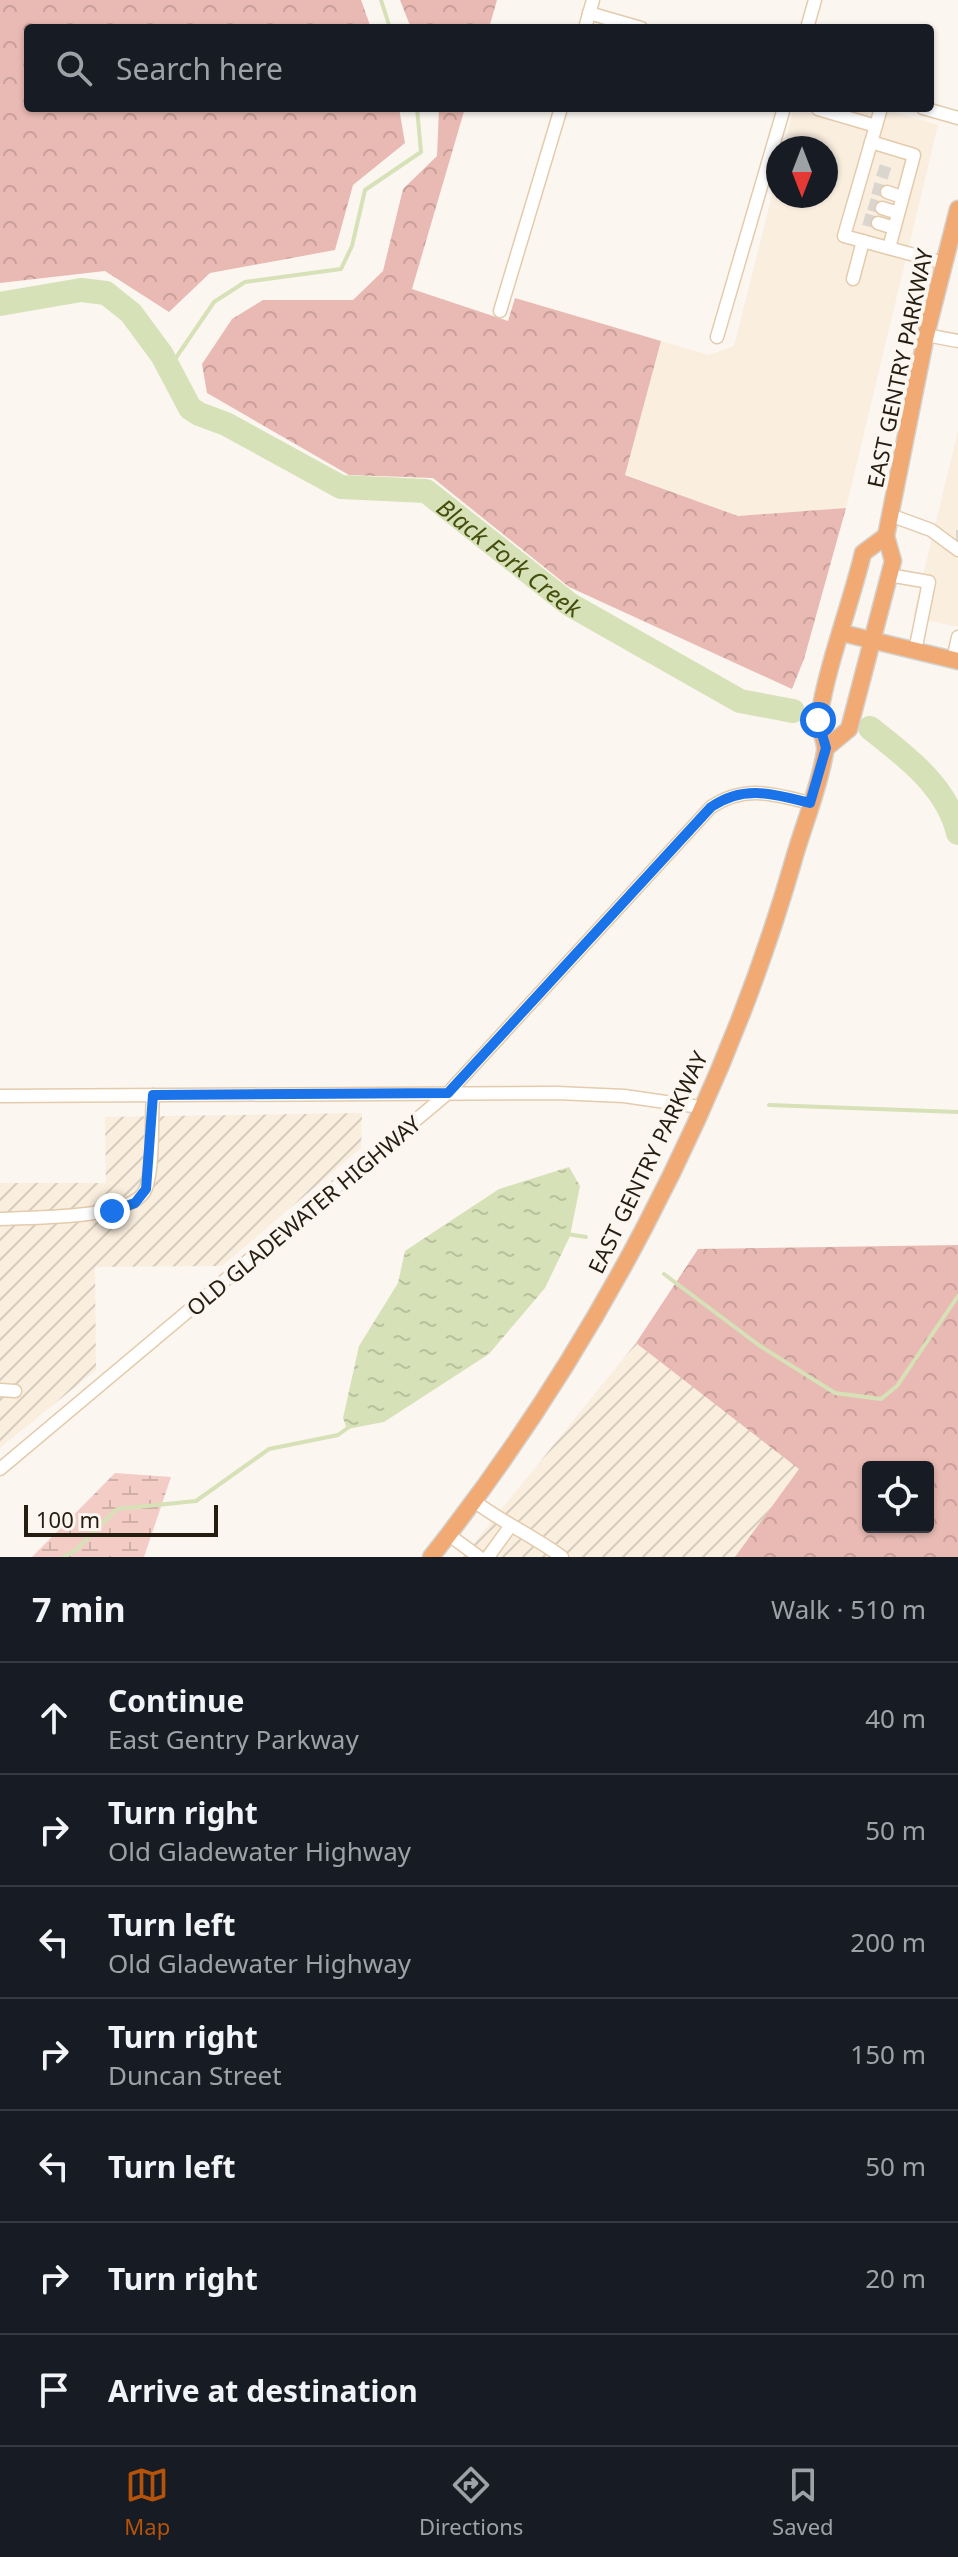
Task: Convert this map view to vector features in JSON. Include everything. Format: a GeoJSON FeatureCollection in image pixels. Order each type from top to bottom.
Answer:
{"type":"FeatureCollection","features":[{"type":"Feature","properties":{"kind":"main road","name":"EAST GENTRY PARKWAY"},"geometry":{"type":"LineString","coordinates":[[826,748],[849,729],[893,561],[886,536],[926,335],[958,209]]}},
{"type":"Feature","properties":{"kind":"main road","name":"EAST GENTRY PARKWAY"},"geometry":{"type":"LineString","coordinates":[[431,1557],[474,1501],[605,1296],[700,1107],[774,923],[810,803],[826,748],[818,720],[863,553],[886,536]]}},
{"type":"Feature","properties":{"kind":"main road"},"geometry":{"type":"LineString","coordinates":[[842,633],[955,660]]}},
{"type":"Feature","properties":{"kind":"street"},"geometry":{"type":"LineString","coordinates":[[808,24],[815,0]]}},
{"type":"Feature","properties":{"kind":"street"},"geometry":{"type":"LineString","coordinates":[[591,6],[632,24]]}},
{"type":"Feature","properties":{"kind":"street"},"geometry":{"type":"LineString","coordinates":[[934,111],[958,118]]}},
{"type":"Feature","properties":{"kind":"street"},"geometry":{"type":"LineString","coordinates":[[500,311],[560,112]]}},
{"type":"Feature","properties":{"kind":"street"},"geometry":{"type":"LineString","coordinates":[[717,337],[783,112]]}},
{"type":"Feature","properties":{"kind":"street"},"geometry":{"type":"LineString","coordinates":[[828,112],[876,126]]}},
{"type":"Feature","properties":{"kind":"street"},"geometry":{"type":"LineString","coordinates":[[880,112],[844,236],[944,263]]}},
{"type":"Feature","properties":{"kind":"street"},"geometry":{"type":"LineString","coordinates":[[871,142],[914,155],[889,248]]}},
{"type":"Feature","properties":{"kind":"street"},"geometry":{"type":"LineString","coordinates":[[864,166],[878,170]]}},
{"type":"Feature","properties":{"kind":"street"},"geometry":{"type":"LineString","coordinates":[[893,175],[907,179]]}},
{"type":"Feature","properties":{"kind":"street"},"geometry":{"type":"LineString","coordinates":[[859,183],[873,188]]}},
{"type":"Feature","properties":{"kind":"street"},"geometry":{"type":"LineString","coordinates":[[887,192],[902,197]]}},
{"type":"Feature","properties":{"kind":"street"},"geometry":{"type":"LineString","coordinates":[[855,199],[869,204]]}},
{"type":"Feature","properties":{"kind":"street"},"geometry":{"type":"LineString","coordinates":[[882,208],[898,213]]}},
{"type":"Feature","properties":{"kind":"street"},"geometry":{"type":"LineString","coordinates":[[850,215],[864,219]]}},
{"type":"Feature","properties":{"kind":"street"},"geometry":{"type":"LineString","coordinates":[[878,223],[894,228]]}},
{"type":"Feature","properties":{"kind":"street"},"geometry":{"type":"LineString","coordinates":[[853,279],[863,241]]}},
{"type":"Feature","properties":{"kind":"street"},"geometry":{"type":"LineString","coordinates":[[926,335],[958,341]]}},
{"type":"Feature","properties":{"kind":"street"},"geometry":{"type":"LineString","coordinates":[[890,515],[942,538],[958,550]]}},
{"type":"Feature","properties":{"kind":"street"},"geometry":{"type":"LineString","coordinates":[[942,538],[956,536]]}},
{"type":"Feature","properties":{"kind":"street"},"geometry":{"type":"LineString","coordinates":[[889,575],[929,582],[915,651]]}},
{"type":"Feature","properties":{"kind":"street"},"geometry":{"type":"LineString","coordinates":[[955,660],[958,637]]}},
{"type":"Feature","properties":{"kind":"street","name":"OLD GLADEWATER HIGHWAY"},"geometry":{"type":"LineString","coordinates":[[0,1469],[448,1093],[711,807],[730,795],[754,791],[810,803]]}},
{"type":"Feature","properties":{"kind":"street"},"geometry":{"type":"LineString","coordinates":[[0,1096],[448,1093],[624,1096],[700,1107]]}},
{"type":"Feature","properties":{"kind":"street"},"geometry":{"type":"LineString","coordinates":[[0,1219],[112,1211],[135,1203],[146,1189],[153,1095]]}},
{"type":"Feature","properties":{"kind":"street"},"geometry":{"type":"LineString","coordinates":[[0,1390],[15,1391]]}},
{"type":"Feature","properties":{"kind":"street"},"geometry":{"type":"LineString","coordinates":[[474,1501],[509,1528],[525,1530],[562,1557]]}},
{"type":"Feature","properties":{"kind":"street"},"geometry":{"type":"LineString","coordinates":[[488,1557],[509,1528]]}},
{"type":"Feature","properties":{"kind":"street"},"geometry":{"type":"LineString","coordinates":[[449,1535],[479,1557]]}},
{"type":"Feature","properties":{"kind":"shaded area"},"geometry":{"type":"Polygon","coordinates":[[[793,112],[894,112],[938,125],[846,508],[738,516],[625,474],[661,341],[709,355],[734,346],[769,208],[838,208],[838,136],[787,136],[793,112]]]}},
{"type":"Feature","properties":{"kind":"shaded area"},"geometry":{"type":"Polygon","coordinates":[[[958,431],[958,627],[913,617],[958,431]]]}},
{"type":"Feature","properties":{"kind":"shaded area"},"geometry":{"type":"Polygon","coordinates":[[[362,1113],[361,1148],[222,1266],[95,1267],[96,1370],[0,1448],[0,1183],[106,1183],[105,1117],[362,1113]]]}},
{"type":"Feature","properties":{"kind":"shaded area"},"geometry":{"type":"Polygon","coordinates":[[[636,1343],[800,1469],[735,1557],[463,1557],[636,1343]]]}},
{"type":"Feature","properties":{"kind":"green space"},"geometry":{"type":"Polygon","coordinates":[[[0,0],[361,0],[370,24],[24,24],[24,112],[400,112],[405,143],[353,185],[335,250],[210,273],[169,312],[105,271],[0,283],[0,0]]]}},
{"type":"Feature","properties":{"kind":"green space"},"geometry":{"type":"Polygon","coordinates":[[[400,0],[497,0],[490,24],[409,24],[400,0]]]}},
{"type":"Feature","properties":{"kind":"green space"},"geometry":{"type":"Polygon","coordinates":[[[439,112],[464,112],[412,289],[508,321],[515,298],[661,341],[625,475],[738,516],[846,508],[804,659],[792,689],[569,587],[433,478],[349,475],[207,393],[202,364],[232,319],[263,300],[353,300],[383,271],[403,189],[437,156],[439,112]]]}},
{"type":"Feature","properties":{"kind":"green space"},"geometry":{"type":"Polygon","coordinates":[[[958,1245],[958,1557],[735,1557],[799,1469],[636,1343],[698,1249],[958,1245]]]}},
{"type":"Feature","properties":{"kind":"green space"},"geometry":{"type":"Polygon","coordinates":[[[115,1473],[171,1477],[144,1557],[32,1557],[115,1473]]]}},
{"type":"Feature","properties":{"kind":"water"},"geometry":{"type":"Polygon","coordinates":[[[569,1167],[580,1186],[570,1236],[545,1288],[489,1354],[384,1422],[347,1429],[343,1418],[359,1346],[398,1283],[405,1251],[499,1189],[569,1167]]]}},
{"type":"Feature","properties":{"kind":"waterway"},"geometry":{"type":"LineString","coordinates":[[381,0],[389,24]]}},
{"type":"Feature","properties":{"kind":"waterway"},"geometry":{"type":"LineString","coordinates":[[169,368],[214,302],[245,282],[341,269],[352,246],[365,190],[421,152],[417,112]]}},
{"type":"Feature","properties":{"kind":"waterway","name":"Black Fork Creek"},"geometry":{"type":"LineString","coordinates":[[0,304],[81,290],[106,293],[131,313],[162,355],[190,408],[199,414],[226,424],[341,487],[426,491],[569,604],[740,701],[793,711]]}},
{"type":"Feature","properties":{"kind":"waterway","name":"Black Fork Creek"},"geometry":{"type":"LineString","coordinates":[[870,728],[935,787],[953,816],[958,833]]}},
{"type":"Feature","properties":{"kind":"waterway"},"geometry":{"type":"LineString","coordinates":[[769,1105],[958,1112]]}},
{"type":"Feature","properties":{"kind":"waterway"},"geometry":{"type":"LineString","coordinates":[[567,1234],[586,1237]]}},
{"type":"Feature","properties":{"kind":"waterway"},"geometry":{"type":"LineString","coordinates":[[664,1274],[760,1346],[835,1393],[881,1399],[897,1386],[958,1296]]}},
{"type":"Feature","properties":{"kind":"waterway"},"geometry":{"type":"LineString","coordinates":[[63,1557],[76,1550],[117,1509],[196,1501],[269,1449],[338,1435],[349,1427]]}},
{"type":"Feature","properties":{"kind":"tunnel"},"geometry":{"type":"LineString","coordinates":[[878,170],[893,175]]}},
{"type":"Feature","properties":{"kind":"tunnel"},"geometry":{"type":"LineString","coordinates":[[873,188],[887,192]]}},
{"type":"Feature","properties":{"kind":"tunnel"},"geometry":{"type":"LineString","coordinates":[[869,204],[882,208]]}},
{"type":"Feature","properties":{"kind":"tunnel"},"geometry":{"type":"LineString","coordinates":[[864,219],[878,223]]}},
{"type":"Feature","properties":{"kind":"route"},"geometry":{"type":"LineString","coordinates":[[112,1211],[135,1203],[146,1189],[153,1095],[448,1093],[711,807],[730,795],[754,791],[810,803],[826,748],[818,720]]}}]}
